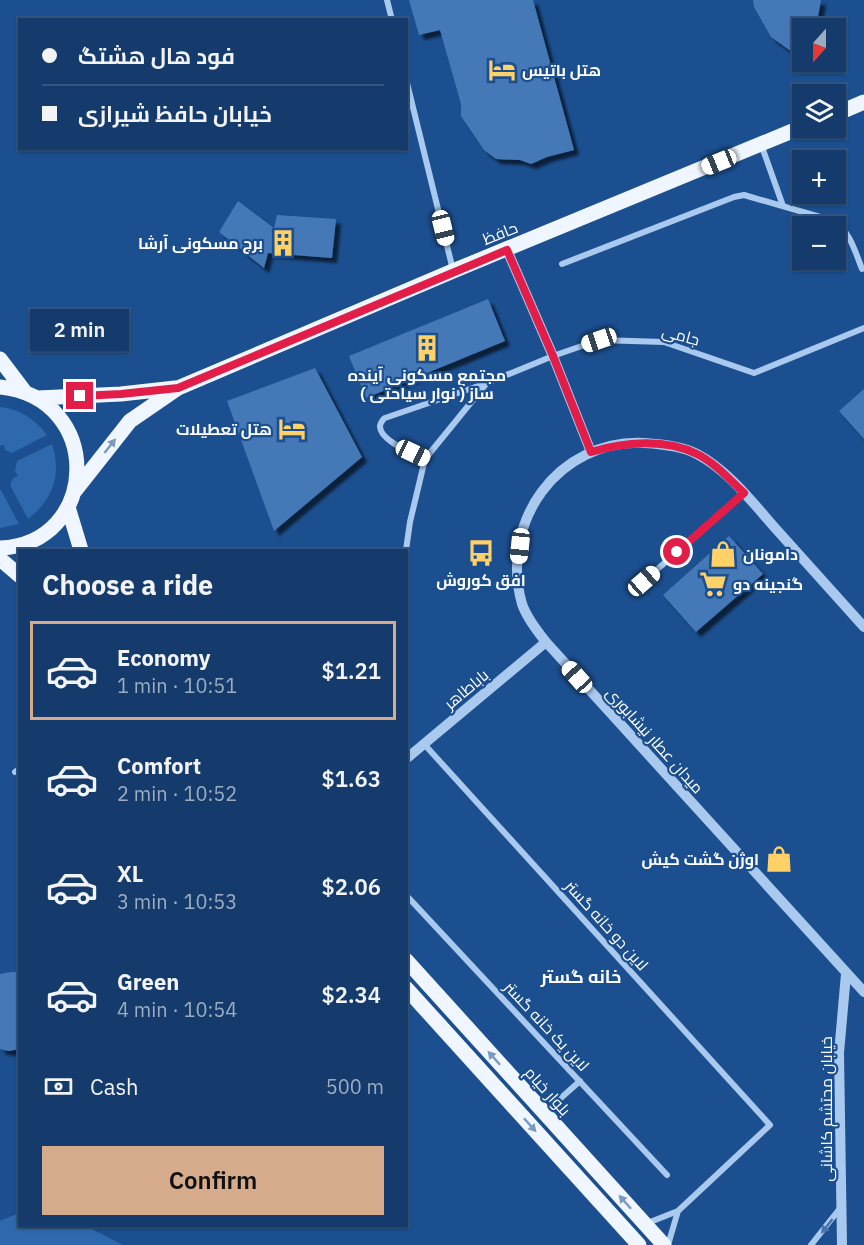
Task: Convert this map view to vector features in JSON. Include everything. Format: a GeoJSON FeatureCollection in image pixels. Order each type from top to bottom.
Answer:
{"type":"FeatureCollection","features":[{"type":"Feature","properties":{"kind":"main road"},"geometry":{"type":"LineString","coordinates":[[846,110],[864,102]]}},
{"type":"Feature","properties":{"kind":"main road","name":"حافظ"},"geometry":{"type":"LineString","coordinates":[[178,388],[453,271],[792,131]]}},
{"type":"Feature","properties":{"kind":"main road"},"geometry":{"type":"LineString","coordinates":[[0,359],[32,395],[60,418],[74,445],[77,460],[74,492],[59,520],[34,540],[0,548]]}},
{"type":"Feature","properties":{"kind":"main road"},"geometry":{"type":"LineString","coordinates":[[0,387],[32,395],[121,394],[178,388]]}},
{"type":"Feature","properties":{"kind":"main road"},"geometry":{"type":"LineString","coordinates":[[74,492],[130,422],[178,388]]}},
{"type":"Feature","properties":{"kind":"main road"},"geometry":{"type":"LineString","coordinates":[[68,507],[81,549]]}},
{"type":"Feature","properties":{"kind":"main road"},"geometry":{"type":"LineString","coordinates":[[0,559],[18,574]]}},
{"type":"Feature","properties":{"kind":"main road","name":"بلوار خیام"},"geometry":{"type":"LineString","coordinates":[[408,962],[543,1113],[666,1245]]}},
{"type":"Feature","properties":{"kind":"main road"},"geometry":{"type":"LineString","coordinates":[[408,990],[639,1245]]}},
{"type":"Feature","properties":{"kind":"street"},"geometry":{"type":"LineString","coordinates":[[387,0],[392,18]]}},
{"type":"Feature","properties":{"kind":"street"},"geometry":{"type":"LineString","coordinates":[[408,87],[453,271]]}},
{"type":"Feature","properties":{"kind":"street"},"geometry":{"type":"LineString","coordinates":[[761,144],[783,206]]}},
{"type":"Feature","properties":{"kind":"street"},"geometry":{"type":"LineString","coordinates":[[562,264],[734,196],[744,195],[834,220],[843,227],[862,269]]}},
{"type":"Feature","properties":{"kind":"street"},"geometry":{"type":"LineString","coordinates":[[507,250],[591,452]]}},
{"type":"Feature","properties":{"kind":"street","name":"جامی"},"geometry":{"type":"LineString","coordinates":[[425,459],[387,438],[380,430],[384,418],[487,383],[599,340],[664,342],[754,373],[864,328]]}},
{"type":"Feature","properties":{"kind":"street","name":"جامی"},"geometry":{"type":"LineString","coordinates":[[406,549],[425,459],[487,383]]}},
{"type":"Feature","properties":{"kind":"street","name":"میدان عطار نیشابوری"},"geometry":{"type":"LineString","coordinates":[[864,627],[744,493],[717,468],[697,454],[670,446],[624,444],[591,452],[562,468],[535,501],[522,533],[518,563],[519,584],[523,605],[532,624],[864,992]]}},
{"type":"Feature","properties":{"kind":"street"},"geometry":{"type":"LineString","coordinates":[[644,581],[744,493]]}},
{"type":"Feature","properties":{"kind":"street","name":"باباطاهر"},"geometry":{"type":"LineString","coordinates":[[408,757],[546,642]]}},
{"type":"Feature","properties":{"kind":"street","name":"لاین دو خانه گستر"},"geometry":{"type":"LineString","coordinates":[[424,744],[770,1125],[678,1211]]}},
{"type":"Feature","properties":{"kind":"street","name":"لاین یک خانه گستر"},"geometry":{"type":"LineString","coordinates":[[408,897],[667,1175]]}},
{"type":"Feature","properties":{"kind":"street","name":"خیابان محتشم کاشانی"},"geometry":{"type":"LineString","coordinates":[[842,1245],[839,1053],[846,974]]}},
{"type":"Feature","properties":{"kind":"street"},"geometry":{"type":"LineString","coordinates":[[543,1113],[580,1081]]}},
{"type":"Feature","properties":{"kind":"street"},"geometry":{"type":"LineString","coordinates":[[811,1245],[842,1207]]}},
{"type":"Feature","properties":{"kind":"street"},"geometry":{"type":"LineString","coordinates":[[645,1224],[678,1211]]}},
{"type":"Feature","properties":{"kind":"street"},"geometry":{"type":"LineString","coordinates":[[666,1245],[678,1211]]}},
{"type":"Feature","properties":{"kind":"shaded area"},"geometry":{"type":"Polygon","coordinates":[[[0,407],[26,416],[47,435],[12,453],[5,450],[4,445],[0,446],[0,407]]]}},
{"type":"Feature","properties":{"kind":"shaded area"},"geometry":{"type":"Polygon","coordinates":[[[52,444],[56,466],[53,486],[44,503],[28,519],[10,485],[13,478],[18,476],[15,471],[17,461],[52,444]]]}},
{"type":"Feature","properties":{"kind":"shaded area"},"geometry":{"type":"Polygon","coordinates":[[[1,490],[19,524],[0,528],[1,490]]]}},
{"type":"Feature","properties":{"kind":"shaded area"},"geometry":{"type":"Polygon","coordinates":[[[18,1213],[18,1227],[88,1227],[123,1245],[0,1245],[0,1221],[18,1213]]]}},
{"type":"Feature","properties":{"kind":"building","name":"هتل باتیس"},"geometry":{"type":"Polygon","coordinates":[[[409,0],[533,0],[574,150],[531,164],[520,160],[496,159],[484,150],[461,116],[461,104],[440,30],[419,35],[409,0]]]}},
{"type":"Feature","properties":{"kind":"building"},"geometry":{"type":"Polygon","coordinates":[[[753,0],[821,0],[818,18],[792,18],[792,52],[771,37],[754,7],[753,0]]]}},
{"type":"Feature","properties":{"kind":"building","name":"برج مسکونی آرشا"},"geometry":{"type":"Polygon","coordinates":[[[238,201],[274,228],[277,215],[336,219],[332,258],[268,253],[264,268],[219,232],[238,201]]]}},
{"type":"Feature","properties":{"kind":"building","name":"مجتمع مسکونی آینده ساز ( نوار سیاحتی )"},"geometry":{"type":"Polygon","coordinates":[[[488,299],[505,341],[366,398],[349,356],[488,299]]]}},
{"type":"Feature","properties":{"kind":"building","name":"هتل تعطیلات"},"geometry":{"type":"Polygon","coordinates":[[[315,368],[362,457],[274,531],[227,401],[315,368]]]}},
{"type":"Feature","properties":{"kind":"building"},"geometry":{"type":"Polygon","coordinates":[[[864,389],[864,439],[839,411],[864,389]]]}},
{"type":"Feature","properties":{"kind":"building","name":"گنجینه دو"},"geometry":{"type":"Polygon","coordinates":[[[729,536],[763,574],[696,632],[663,595],[729,536]]]}},
{"type":"Feature","properties":{"kind":"building"},"geometry":{"type":"Polygon","coordinates":[[[18,972],[18,1049],[9,1051],[0,1049],[0,974],[18,972]]]}},
{"type":"Feature","properties":{"kind":"place","name":"هتل باتیس"},"geometry":{"type":"Point","coordinates":[502,70]}},
{"type":"Feature","properties":{"kind":"place","name":"برج مسکونی آرشا"},"geometry":{"type":"Point","coordinates":[283,243]}},
{"type":"Feature","properties":{"kind":"place","name":"مجتمع مسکونی آینده ساز ( نوار سیاحتی )"},"geometry":{"type":"Point","coordinates":[427,348]}},
{"type":"Feature","properties":{"kind":"place","name":"هتل تعطیلات"},"geometry":{"type":"Point","coordinates":[292,429]}},
{"type":"Feature","properties":{"kind":"place","name":"افق کوروش"},"geometry":{"type":"Point","coordinates":[481,553]}},
{"type":"Feature","properties":{"kind":"place","name":"دامونان"},"geometry":{"type":"Point","coordinates":[723,554]}},
{"type":"Feature","properties":{"kind":"place","name":"گنجینه دو"},"geometry":{"type":"Point","coordinates":[713,584]}},
{"type":"Feature","properties":{"kind":"place","name":"اوژن گشت كيش"},"geometry":{"type":"Point","coordinates":[779,859]}},
{"type":"Feature","properties":{"kind":"district","name":"خانه گستر"},"geometry":{"type":"Point","coordinates":[581,977]}},
{"type":"Feature","properties":{"kind":"route"},"geometry":{"type":"LineString","coordinates":[[80,396],[178,388],[507,250],[591,452],[624,444],[670,446],[697,454],[717,468],[744,493],[677,552]]}}]}
